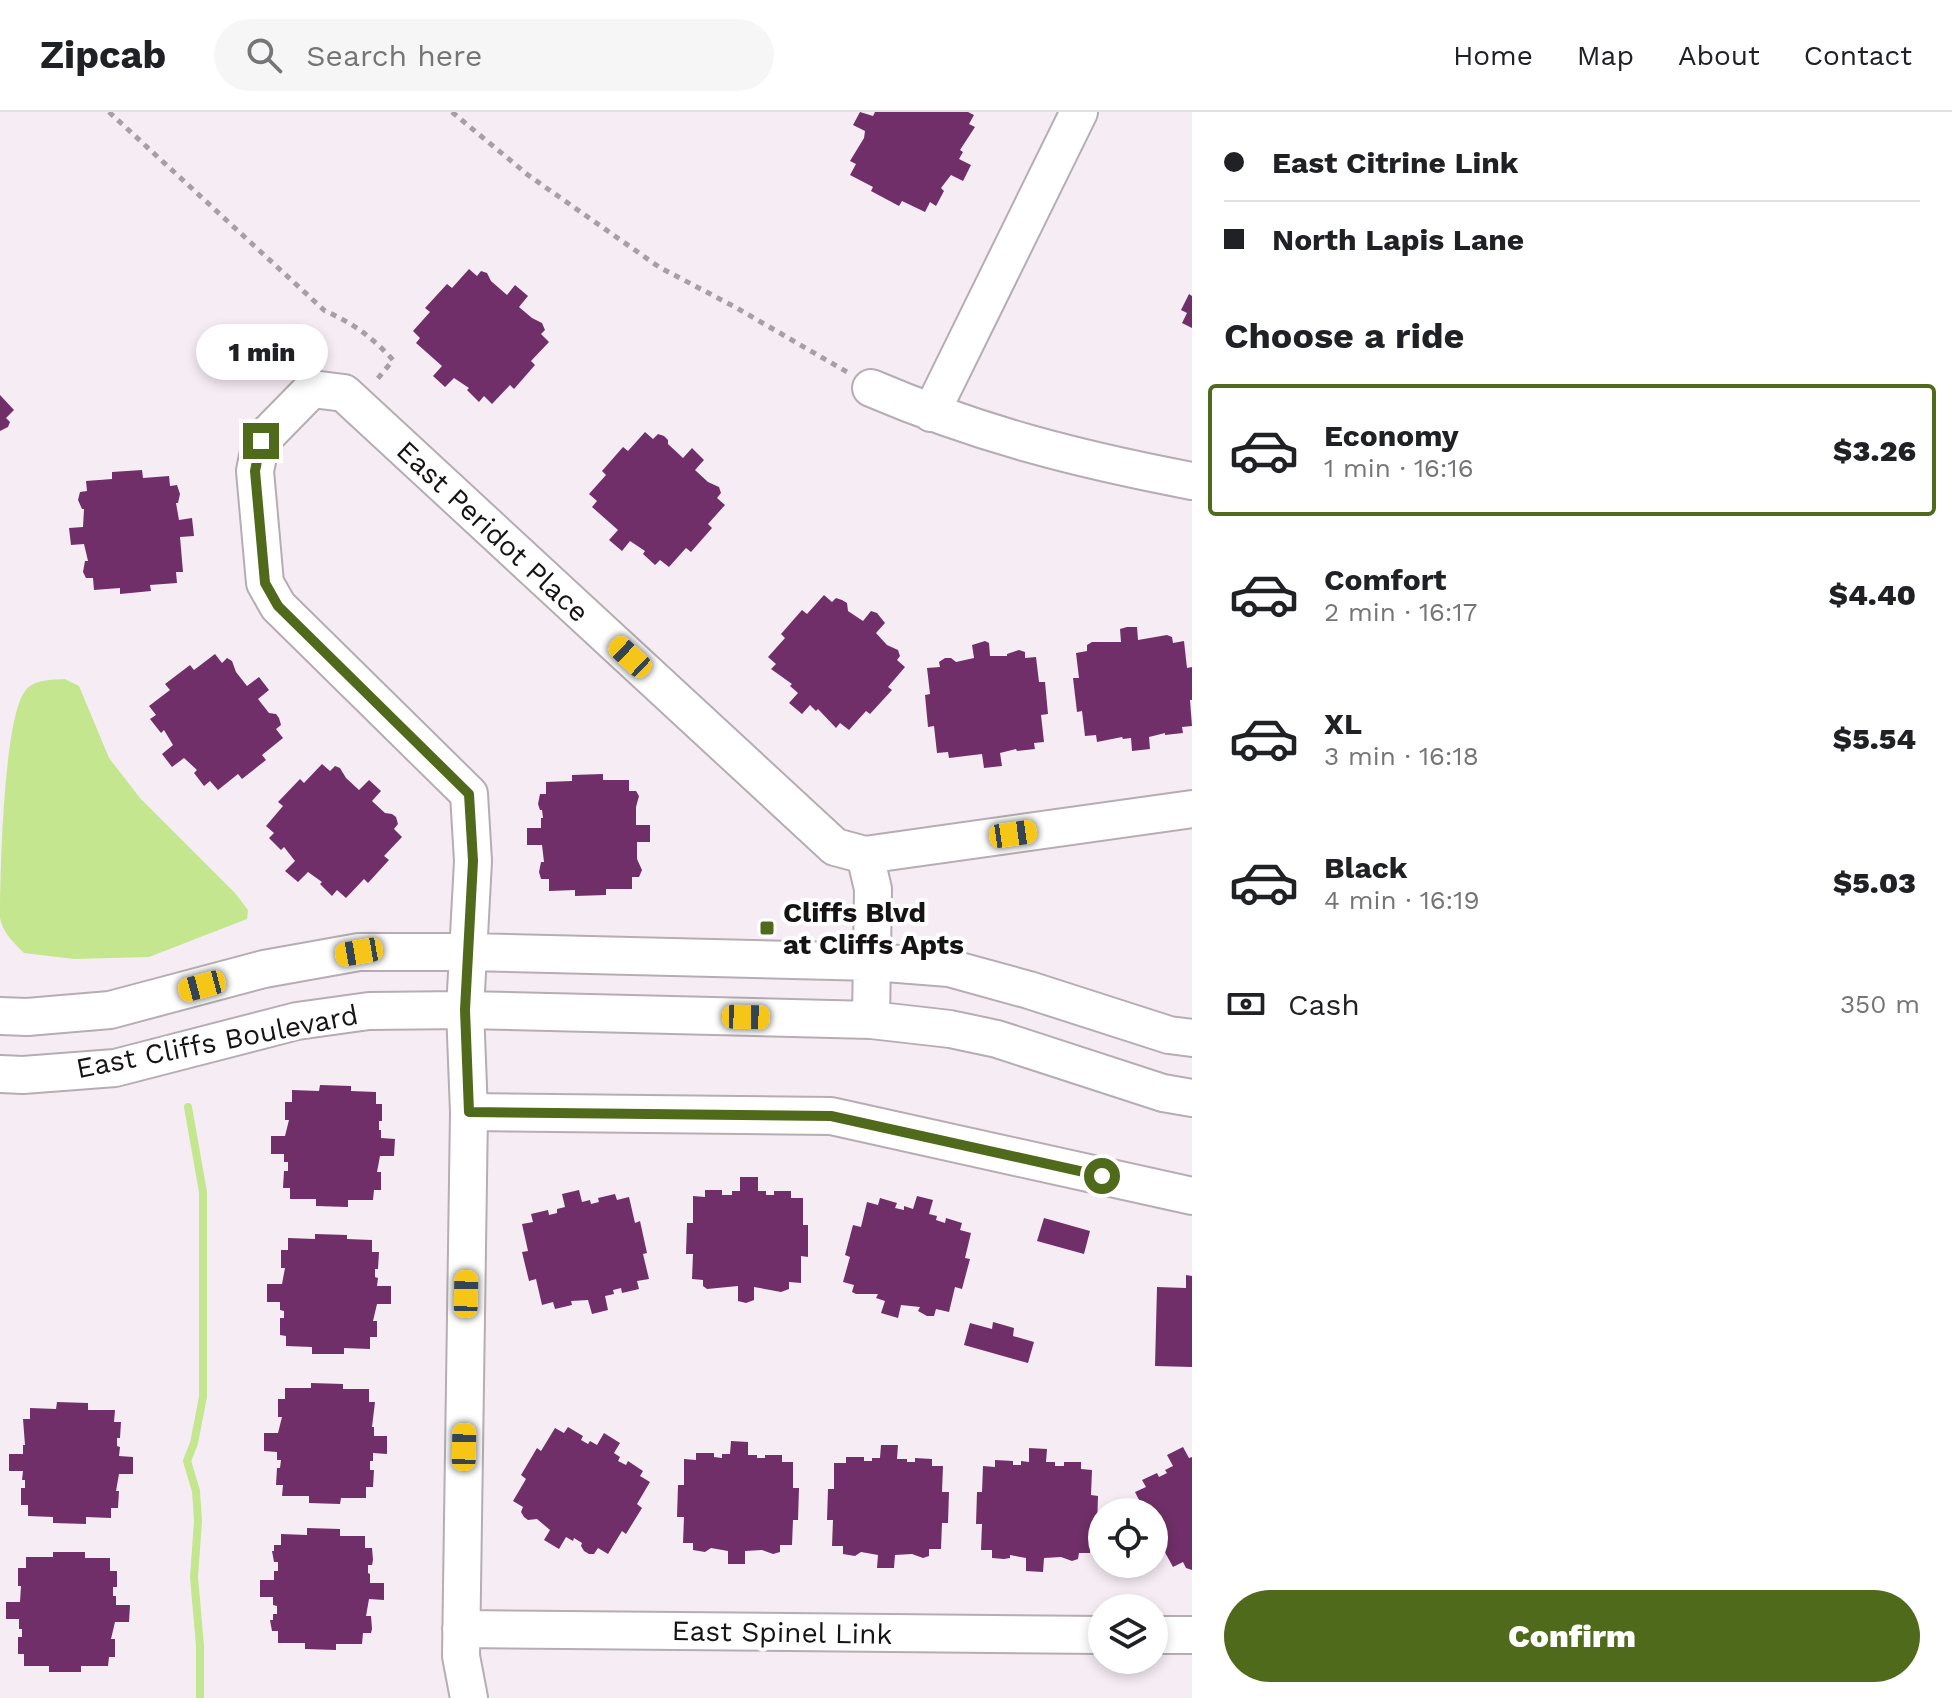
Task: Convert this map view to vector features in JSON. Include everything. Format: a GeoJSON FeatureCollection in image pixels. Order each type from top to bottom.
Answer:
{"type":"FeatureCollection","features":[{"type":"Feature","properties":{"kind":"street"},"geometry":{"type":"LineString","coordinates":[[931,413],[1079,112]]}},
{"type":"Feature","properties":{"kind":"street"},"geometry":{"type":"LineString","coordinates":[[871,388],[931,413],[1042,449],[1192,481]]}},
{"type":"Feature","properties":{"kind":"street"},"geometry":{"type":"LineString","coordinates":[[350,398],[312,389],[261,441],[255,471],[265,583],[278,606],[469,794],[473,861],[465,1010],[469,1112],[461,1629],[461,1656],[469,1698]]}},
{"type":"Feature","properties":{"kind":"street","name":"East Peridot Place"},"geometry":{"type":"LineString","coordinates":[[350,398],[835,847],[865,855],[1192,809]]}},
{"type":"Feature","properties":{"kind":"street"},"geometry":{"type":"LineString","coordinates":[[865,855],[873,889],[871,1020]]}},
{"type":"Feature","properties":{"kind":"street","name":"East Cliffs Boulevard"},"geometry":{"type":"LineString","coordinates":[[0,1016],[110,1010],[264,969],[359,952],[467,952],[873,962],[949,968],[1169,1035],[1192,1038]]}},
{"type":"Feature","properties":{"kind":"street","name":"East Cliffs Boulevard"},"geometry":{"type":"LineString","coordinates":[[0,1074],[115,1068],[312,1019],[369,1011],[465,1010],[871,1020],[950,1029],[997,1039],[1163,1093],[1192,1098]]}},
{"type":"Feature","properties":{"kind":"street"},"geometry":{"type":"LineString","coordinates":[[44,1016],[47,1073]]}},
{"type":"Feature","properties":{"kind":"street"},"geometry":{"type":"LineString","coordinates":[[469,1112],[831,1116],[1192,1196]]}},
{"type":"Feature","properties":{"kind":"street","name":"East Spinel Link"},"geometry":{"type":"LineString","coordinates":[[461,1629],[1088,1635]]}},
{"type":"Feature","properties":{"kind":"street"},"geometry":{"type":"LineString","coordinates":[[1168,1635],[1192,1635]]}},
{"type":"Feature","properties":{"kind":"path"},"geometry":{"type":"LineString","coordinates":[[109,112],[325,311],[349,321],[373,339],[393,360],[350,398]]}},
{"type":"Feature","properties":{"kind":"path"},"geometry":{"type":"LineString","coordinates":[[452,112],[540,183],[659,267],[792,339],[871,388]]}},
{"type":"Feature","properties":{"kind":"shaded area"},"geometry":{"type":"Polygon","coordinates":[[[65,679],[79,686],[109,758],[140,798],[235,893],[248,910],[247,919],[149,957],[74,959],[24,953],[9,937],[0,918],[0,899],[4,801],[12,733],[25,691],[43,681],[65,679]]]}},
{"type":"Feature","properties":{"kind":"building"},"geometry":{"type":"Polygon","coordinates":[[[860,112],[873,116],[875,112],[968,112],[974,115],[969,124],[975,127],[960,150],[963,152],[959,159],[971,165],[963,181],[951,175],[941,188],[944,191],[936,206],[930,202],[925,212],[902,201],[899,206],[871,191],[873,187],[850,175],[856,164],[850,161],[864,138],[865,131],[853,125],[860,112]]]}},
{"type":"Feature","properties":{"kind":"building"},"geometry":{"type":"Polygon","coordinates":[[[469,269],[477,276],[481,271],[487,273],[491,281],[507,295],[515,285],[528,296],[519,307],[542,323],[545,330],[541,334],[549,342],[531,361],[535,365],[514,389],[510,385],[492,404],[484,396],[479,402],[467,390],[469,388],[454,378],[445,387],[433,376],[442,366],[416,343],[420,338],[413,331],[430,312],[425,308],[447,284],[452,288],[469,269]]]}},
{"type":"Feature","properties":{"kind":"building"},"geometry":{"type":"Polygon","coordinates":[[[1189,294],[1192,296],[1192,328],[1182,323],[1187,313],[1181,310],[1189,294]]]}},
{"type":"Feature","properties":{"kind":"building"},"geometry":{"type":"Polygon","coordinates":[[[0,395],[14,410],[6,418],[10,422],[8,427],[0,431],[0,395]]]}},
{"type":"Feature","properties":{"kind":"building"},"geometry":{"type":"Polygon","coordinates":[[[645,432],[653,439],[658,434],[664,436],[683,458],[692,448],[704,460],[695,470],[719,487],[721,493],[717,498],[725,505],[708,524],[712,528],[691,552],[686,548],[669,567],[660,560],[655,565],[643,554],[645,551],[630,541],[622,551],[609,540],[618,530],[592,507],[597,501],[589,494],[606,475],[602,471],[623,447],[628,451],[645,432]]]}},
{"type":"Feature","properties":{"kind":"building"},"geometry":{"type":"Polygon","coordinates":[[[142,470],[143,478],[169,476],[170,486],[177,485],[180,494],[176,503],[179,520],[192,518],[194,536],[180,537],[183,572],[176,572],[177,583],[150,585],[151,591],[120,594],[120,588],[94,590],[93,578],[86,578],[83,572],[85,561],[88,561],[84,544],[71,545],[69,528],[83,527],[84,509],[78,500],[80,492],[87,491],[86,481],[112,479],[112,472],[142,470]]]}},
{"type":"Feature","properties":{"kind":"building"},"geometry":{"type":"Polygon","coordinates":[[[824,595],[832,602],[836,598],[847,603],[848,611],[863,621],[871,611],[877,613],[885,623],[876,633],[887,645],[898,650],[900,656],[897,660],[905,667],[888,687],[892,690],[870,714],[866,711],[849,730],[840,723],[836,728],[810,705],[802,714],[789,703],[798,693],[790,686],[792,684],[771,669],[776,664],[768,657],[785,638],[781,634],[802,610],[807,614],[824,595]]]}},
{"type":"Feature","properties":{"kind":"building"},"geometry":{"type":"Polygon","coordinates":[[[1137,627],[1138,640],[1167,635],[1172,637],[1173,643],[1184,641],[1187,668],[1192,667],[1192,726],[1182,727],[1183,733],[1149,737],[1150,749],[1132,751],[1131,738],[1097,742],[1096,735],[1085,736],[1082,711],[1077,712],[1073,678],[1079,678],[1076,653],[1087,651],[1087,645],[1092,642],[1121,642],[1120,629],[1137,627]]]}},
{"type":"Feature","properties":{"kind":"building"},"geometry":{"type":"Polygon","coordinates":[[[985,641],[989,643],[990,656],[1007,656],[1019,650],[1025,652],[1025,658],[1036,657],[1039,682],[1045,682],[1048,714],[1041,715],[1044,742],[1034,743],[1035,749],[1000,753],[1002,766],[984,768],[982,754],[949,758],[948,752],[937,753],[934,726],[928,727],[925,695],[930,694],[927,668],[940,667],[939,662],[945,658],[956,662],[974,658],[972,645],[985,641]]]}},
{"type":"Feature","properties":{"kind":"building"},"geometry":{"type":"Polygon","coordinates":[[[215,654],[222,663],[227,658],[232,661],[247,686],[259,677],[269,690],[258,699],[269,713],[279,718],[281,725],[276,729],[283,738],[262,755],[266,760],[242,779],[238,774],[218,790],[210,781],[204,786],[194,773],[197,770],[184,758],[172,767],[162,754],[173,745],[164,730],[161,733],[150,719],[156,715],[149,706],[170,690],[165,684],[190,665],[194,670],[215,654]]]}},
{"type":"Feature","properties":{"kind":"building"},"geometry":{"type":"Polygon","coordinates":[[[322,764],[330,771],[335,766],[340,768],[359,790],[369,780],[381,791],[372,801],[385,813],[396,817],[398,824],[394,829],[402,837],[384,856],[389,860],[368,883],[364,879],[346,898],[337,890],[332,896],[320,884],[322,882],[308,872],[298,882],[285,871],[295,861],[284,847],[281,850],[269,838],[274,833],[266,826],[283,806],[278,802],[300,779],[304,783],[322,764]]]}},
{"type":"Feature","properties":{"kind":"building"},"geometry":{"type":"Polygon","coordinates":[[[603,774],[603,780],[629,780],[629,791],[636,791],[639,796],[636,825],[650,825],[650,842],[637,842],[637,859],[642,870],[639,877],[632,877],[632,889],[606,889],[606,895],[575,896],[575,890],[549,891],[549,879],[541,879],[539,872],[541,862],[544,862],[542,845],[527,845],[527,828],[541,828],[540,794],[546,794],[546,782],[572,781],[572,775],[603,774]]]}},
{"type":"Feature","properties":{"kind":"building"},"geometry":{"type":"Polygon","coordinates":[[[320,1085],[351,1086],[351,1091],[376,1092],[376,1104],[382,1104],[379,1130],[381,1138],[395,1139],[394,1156],[380,1156],[377,1172],[381,1172],[381,1190],[374,1190],[373,1200],[348,1200],[348,1207],[316,1206],[316,1199],[290,1199],[290,1188],[283,1188],[288,1162],[284,1162],[284,1154],[271,1154],[271,1136],[285,1136],[289,1120],[285,1120],[285,1102],[292,1102],[292,1090],[319,1091],[320,1085]]]}},
{"type":"Feature","properties":{"kind":"building"},"geometry":{"type":"Polygon","coordinates":[[[740,1177],[758,1177],[758,1191],[766,1191],[766,1195],[774,1195],[774,1191],[791,1191],[791,1198],[803,1198],[803,1225],[808,1225],[808,1257],[801,1256],[801,1283],[789,1282],[789,1289],[781,1292],[754,1287],[754,1300],[746,1303],[738,1301],[738,1286],[707,1289],[703,1286],[703,1280],[692,1279],[693,1254],[686,1254],[687,1223],[693,1223],[693,1196],[705,1197],[705,1190],[722,1190],[722,1195],[732,1195],[732,1191],[740,1191],[740,1177]]]}},
{"type":"Feature","properties":{"kind":"building"},"geometry":{"type":"Polygon","coordinates":[[[579,1190],[582,1202],[590,1200],[591,1204],[599,1202],[598,1198],[615,1194],[617,1200],[629,1197],[635,1223],[640,1221],[647,1253],[643,1254],[649,1279],[637,1281],[639,1289],[622,1293],[621,1288],[613,1290],[614,1294],[605,1296],[608,1310],[592,1314],[588,1300],[571,1301],[572,1305],[555,1309],[553,1302],[542,1305],[536,1279],[529,1281],[522,1252],[528,1251],[522,1224],[533,1222],[531,1214],[548,1210],[549,1215],[557,1213],[557,1209],[565,1207],[562,1194],[579,1190]]]}},
{"type":"Feature","properties":{"kind":"building"},"geometry":{"type":"Polygon","coordinates":[[[917,1196],[933,1200],[929,1214],[937,1216],[936,1220],[945,1223],[946,1218],[962,1223],[960,1230],[971,1233],[965,1258],[970,1259],[962,1289],[955,1287],[949,1312],[936,1309],[934,1316],[927,1316],[918,1311],[920,1307],[901,1305],[898,1318],[881,1313],[885,1301],[876,1298],[878,1294],[856,1294],[852,1292],[854,1285],[843,1282],[850,1257],[845,1255],[853,1225],[861,1227],[867,1202],[878,1205],[880,1198],[897,1203],[895,1208],[904,1210],[904,1206],[913,1209],[917,1196]]]}},
{"type":"Feature","properties":{"kind":"building"},"geometry":{"type":"Polygon","coordinates":[[[1044,1218],[1090,1231],[1084,1254],[1037,1241],[1044,1218]]]}},
{"type":"Feature","properties":{"kind":"building"},"geometry":{"type":"Polygon","coordinates":[[[315,1234],[372,1240],[372,1252],[379,1252],[378,1269],[375,1269],[377,1286],[391,1286],[391,1304],[377,1304],[373,1321],[377,1321],[377,1337],[370,1337],[370,1349],[344,1348],[344,1354],[312,1354],[312,1347],[286,1346],[286,1336],[280,1335],[280,1318],[284,1318],[284,1311],[280,1310],[280,1302],[267,1302],[267,1284],[282,1284],[285,1268],[281,1268],[281,1250],[288,1250],[288,1238],[315,1239],[315,1234]]]}},
{"type":"Feature","properties":{"kind":"building"},"geometry":{"type":"Polygon","coordinates":[[[1186,1275],[1192,1276],[1192,1367],[1155,1366],[1157,1287],[1186,1288],[1186,1275]]]}},
{"type":"Feature","properties":{"kind":"building"},"geometry":{"type":"Polygon","coordinates":[[[993,1322],[1014,1328],[1013,1336],[1034,1342],[1028,1363],[964,1345],[970,1323],[992,1329],[993,1322]]]}},
{"type":"Feature","properties":{"kind":"building"},"geometry":{"type":"Polygon","coordinates":[[[311,1383],[343,1384],[343,1389],[369,1389],[369,1402],[375,1402],[374,1436],[387,1436],[387,1454],[373,1453],[370,1470],[374,1470],[373,1487],[366,1487],[366,1498],[341,1498],[340,1504],[309,1503],[309,1496],[282,1496],[283,1485],[276,1485],[281,1460],[277,1460],[277,1452],[264,1451],[264,1433],[278,1433],[282,1417],[278,1417],[278,1399],[285,1399],[285,1388],[311,1388],[311,1383]]]}},
{"type":"Feature","properties":{"kind":"building"},"geometry":{"type":"Polygon","coordinates":[[[57,1402],[88,1403],[88,1410],[115,1410],[114,1422],[121,1422],[120,1438],[117,1438],[119,1456],[133,1457],[133,1474],[119,1474],[116,1491],[119,1491],[118,1508],[111,1508],[111,1518],[86,1517],[86,1524],[53,1523],[53,1517],[28,1516],[28,1505],[21,1505],[21,1488],[25,1488],[23,1471],[9,1471],[9,1454],[23,1454],[23,1419],[30,1419],[30,1408],[56,1409],[57,1402]]]}},
{"type":"Feature","properties":{"kind":"building"},"geometry":{"type":"Polygon","coordinates":[[[568,1427],[583,1436],[581,1440],[588,1444],[590,1441],[597,1445],[604,1433],[620,1443],[614,1453],[620,1457],[618,1461],[626,1465],[628,1461],[643,1471],[640,1476],[650,1482],[637,1504],[642,1508],[626,1534],[622,1531],[608,1554],[598,1548],[594,1554],[589,1554],[584,1551],[582,1543],[566,1537],[559,1549],[544,1540],[550,1530],[537,1519],[524,1517],[521,1512],[523,1507],[513,1501],[526,1479],[521,1475],[537,1448],[541,1451],[555,1428],[564,1433],[568,1427]]]}},
{"type":"Feature","properties":{"kind":"building"},"geometry":{"type":"Polygon","coordinates":[[[731,1441],[748,1442],[748,1455],[765,1458],[765,1455],[782,1455],[782,1462],[793,1462],[793,1488],[799,1488],[798,1520],[793,1520],[792,1545],[780,1545],[780,1552],[773,1554],[762,1550],[745,1551],[745,1564],[728,1564],[728,1551],[711,1548],[705,1552],[693,1550],[693,1543],[683,1543],[684,1517],[677,1517],[678,1485],[684,1485],[684,1459],[696,1460],[696,1453],[714,1453],[714,1457],[722,1458],[722,1454],[730,1454],[731,1441]]]}},
{"type":"Feature","properties":{"kind":"building"},"geometry":{"type":"Polygon","coordinates":[[[881,1445],[898,1445],[897,1459],[915,1462],[915,1458],[932,1459],[932,1466],[943,1466],[942,1492],[949,1492],[948,1523],[942,1523],[941,1549],[929,1549],[929,1556],[923,1558],[912,1554],[895,1555],[894,1568],[877,1568],[878,1555],[861,1552],[855,1556],[843,1554],[843,1546],[832,1546],[833,1520],[827,1520],[828,1489],[834,1489],[834,1463],[846,1463],[846,1457],[864,1457],[864,1461],[880,1458],[881,1445]]]}},
{"type":"Feature","properties":{"kind":"building"},"geometry":{"type":"Polygon","coordinates":[[[1183,1447],[1189,1458],[1192,1457],[1192,1570],[1186,1568],[1183,1562],[1173,1567],[1168,1558],[1168,1498],[1138,1498],[1135,1492],[1146,1487],[1142,1480],[1157,1473],[1159,1477],[1167,1473],[1165,1470],[1173,1466],[1167,1455],[1183,1447]]]}},
{"type":"Feature","properties":{"kind":"building"},"geometry":{"type":"Polygon","coordinates":[[[1029,1448],[1047,1449],[1046,1462],[1055,1462],[1055,1466],[1064,1466],[1064,1462],[1081,1462],[1081,1469],[1092,1470],[1091,1495],[1098,1496],[1088,1498],[1088,1553],[1079,1553],[1078,1559],[1072,1561],[1061,1557],[1044,1558],[1043,1572],[1026,1571],[1026,1558],[1010,1555],[1010,1558],[1004,1559],[992,1558],[992,1550],[981,1550],[982,1524],[976,1524],[977,1492],[982,1492],[983,1466],[995,1467],[995,1460],[1013,1461],[1013,1465],[1021,1465],[1021,1461],[1029,1462],[1029,1448]]]}},
{"type":"Feature","properties":{"kind":"building"},"geometry":{"type":"Polygon","coordinates":[[[307,1528],[340,1529],[340,1536],[365,1536],[365,1548],[372,1548],[372,1565],[368,1565],[370,1583],[384,1583],[384,1600],[369,1599],[366,1616],[371,1616],[372,1629],[371,1633],[363,1633],[362,1644],[336,1644],[336,1650],[305,1649],[305,1643],[278,1643],[278,1631],[272,1631],[270,1620],[273,1620],[273,1614],[277,1614],[277,1606],[273,1605],[273,1597],[260,1597],[260,1580],[274,1580],[278,1562],[274,1562],[272,1551],[274,1545],[281,1545],[281,1534],[307,1535],[307,1528]]]}},
{"type":"Feature","properties":{"kind":"building"},"geometry":{"type":"Polygon","coordinates":[[[53,1552],[85,1552],[85,1558],[110,1558],[110,1571],[117,1571],[117,1587],[113,1587],[113,1596],[116,1596],[116,1605],[130,1605],[129,1622],[115,1622],[111,1639],[115,1639],[115,1657],[109,1657],[108,1666],[81,1666],[81,1672],[49,1672],[49,1666],[24,1666],[24,1654],[18,1654],[18,1637],[22,1637],[22,1629],[19,1629],[19,1619],[6,1619],[6,1602],[20,1602],[18,1568],[26,1568],[26,1557],[53,1557],[53,1552]]]}},
{"type":"Feature","properties":{"kind":"waterway"},"geometry":{"type":"LineString","coordinates":[[188,1107],[203,1192],[203,1397],[194,1443],[187,1461],[196,1491],[198,1521],[194,1577],[200,1646],[200,1698]]}},
{"type":"Feature","properties":{"kind":"place","name":"Cliffs Blvd at Cliffs Apts"},"geometry":{"type":"Point","coordinates":[767,928]}},
{"type":"Feature","properties":{"kind":"route"},"geometry":{"type":"LineString","coordinates":[[261,441],[255,471],[265,583],[278,606],[469,794],[473,861],[465,1010],[469,1112],[831,1116],[1102,1176]]}}]}
